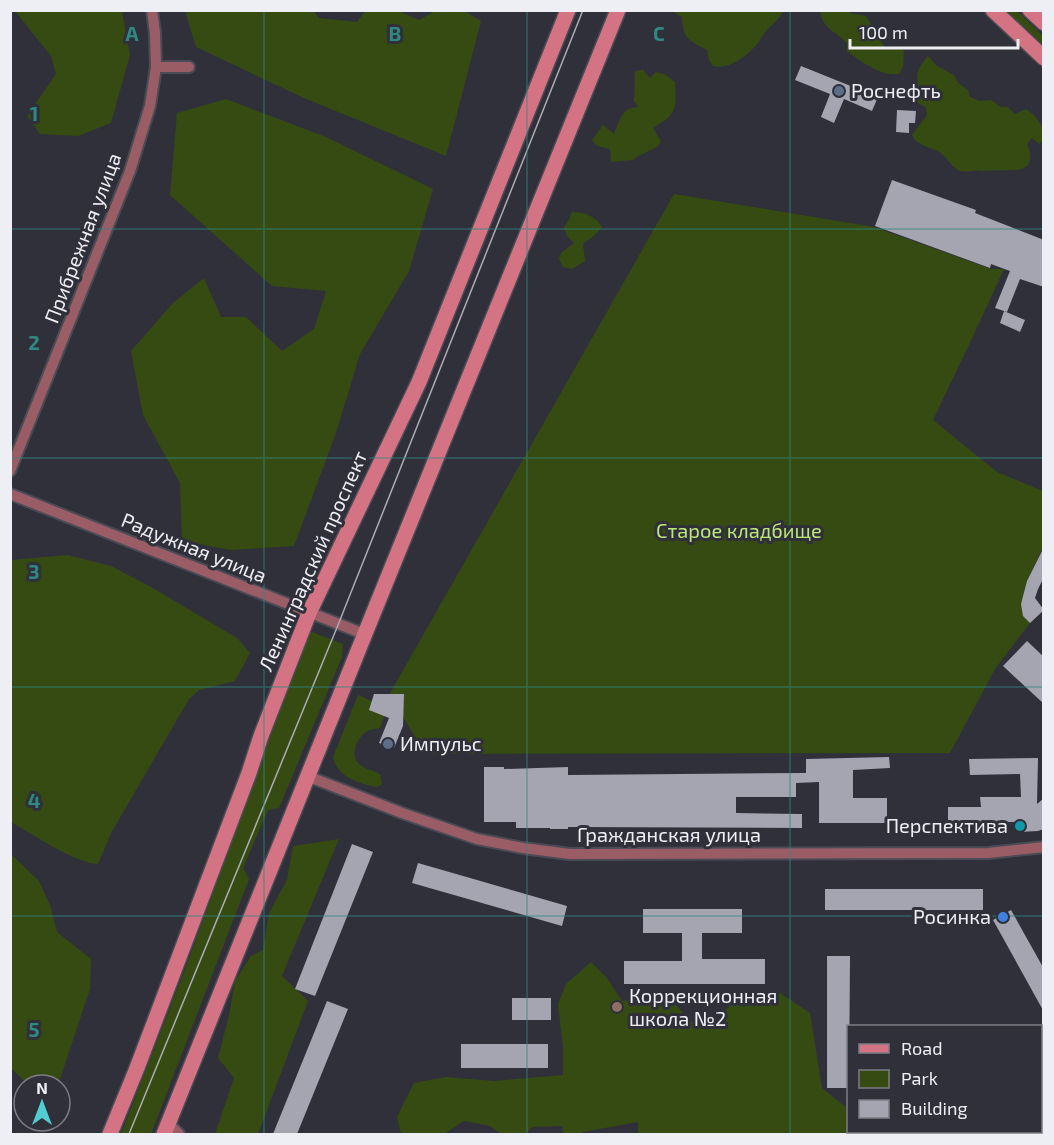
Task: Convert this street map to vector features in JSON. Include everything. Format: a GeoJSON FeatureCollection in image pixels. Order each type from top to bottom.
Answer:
{"type":"FeatureCollection","features":[{"type":"Feature","properties":{"kind":"main road","name":"Ленинградский проспект"},"geometry":{"type":"LineString","coordinates":[[110,1134],[146,1046],[309,613],[419,382],[568,10]]}},
{"type":"Feature","properties":{"kind":"main road"},"geometry":{"type":"LineString","coordinates":[[170,1131],[307,776],[618,10]]}},
{"type":"Feature","properties":{"kind":"main road"},"geometry":{"type":"LineString","coordinates":[[993,10],[1044,58]]}},
{"type":"Feature","properties":{"kind":"main road"},"geometry":{"type":"LineString","coordinates":[[1030,10],[1044,23]]}},
{"type":"Feature","properties":{"kind":"street","name":"Прибрежная улица"},"geometry":{"type":"LineString","coordinates":[[10,471],[130,171],[150,106],[156,67],[152,10]]}},
{"type":"Feature","properties":{"kind":"street"},"geometry":{"type":"LineString","coordinates":[[156,67],[189,68]]}},
{"type":"Feature","properties":{"kind":"street","name":"Радужная улица"},"geometry":{"type":"LineString","coordinates":[[10,494],[364,634]]}},
{"type":"Feature","properties":{"kind":"street","name":"Гражданская улица"},"geometry":{"type":"LineString","coordinates":[[307,776],[393,810],[477,839],[570,854],[988,853],[1044,847]]}},
{"type":"Feature","properties":{"kind":"green space"},"geometry":{"type":"Polygon","coordinates":[[[463,10],[481,21],[446,156],[304,98],[196,47],[185,11],[314,11],[319,18],[357,22],[365,11],[399,11],[419,20],[435,11],[463,10]]]}},
{"type":"Feature","properties":{"kind":"green space"},"geometry":{"type":"Polygon","coordinates":[[[15,11],[122,11],[130,55],[111,123],[78,136],[40,134],[27,116],[56,74],[51,56],[15,11]]]}},
{"type":"Feature","properties":{"kind":"green space"},"geometry":{"type":"Polygon","coordinates":[[[674,11],[783,11],[748,53],[731,64],[719,67],[713,66],[707,50],[688,38],[682,24],[682,17],[674,11]]]}},
{"type":"Feature","properties":{"kind":"green space"},"geometry":{"type":"Polygon","coordinates":[[[820,11],[848,11],[866,16],[886,50],[897,46],[904,51],[903,67],[899,74],[879,71],[847,51],[847,43],[827,26],[820,11]]]}},
{"type":"Feature","properties":{"kind":"green space"},"geometry":{"type":"Polygon","coordinates":[[[1006,11],[1017,11],[1043,36],[1043,47],[1006,11]]]}},
{"type":"Feature","properties":{"kind":"green space"},"geometry":{"type":"Polygon","coordinates":[[[928,56],[937,66],[954,75],[958,83],[968,90],[970,97],[980,101],[991,100],[1001,107],[1008,107],[1015,114],[1026,109],[1037,119],[1041,126],[1043,140],[1039,144],[1032,138],[1027,144],[1030,158],[1026,167],[1014,170],[961,171],[941,153],[914,139],[912,135],[927,115],[926,107],[913,97],[918,92],[919,69],[928,56]]]}},
{"type":"Feature","properties":{"kind":"green space"},"geometry":{"type":"Polygon","coordinates":[[[643,70],[650,78],[656,72],[666,75],[675,82],[674,110],[653,128],[661,142],[657,147],[633,160],[611,162],[610,149],[597,146],[592,140],[603,125],[614,134],[625,112],[638,107],[634,101],[635,71],[643,70]]]}},
{"type":"Feature","properties":{"kind":"green space"},"geometry":{"type":"Polygon","coordinates":[[[226,99],[326,137],[433,189],[409,271],[360,354],[336,433],[294,546],[231,550],[182,541],[180,483],[143,415],[131,351],[173,303],[204,278],[221,317],[246,317],[282,351],[314,329],[326,291],[272,286],[170,195],[177,113],[226,99]]]}},
{"type":"Feature","properties":{"kind":"green space","name":"Старое кладбище"},"geometry":{"type":"Polygon","coordinates":[[[674,194],[874,227],[991,269],[1004,269],[933,420],[997,472],[1043,491],[1043,547],[1027,581],[1023,616],[1030,623],[995,669],[950,753],[426,754],[389,695],[674,194]]]}},
{"type":"Feature","properties":{"kind":"green space"},"geometry":{"type":"Polygon","coordinates":[[[572,212],[589,215],[602,227],[583,244],[585,261],[572,269],[563,267],[559,259],[561,253],[574,243],[567,236],[564,227],[572,212]]]}},
{"type":"Feature","properties":{"kind":"green space"},"geometry":{"type":"Polygon","coordinates":[[[67,555],[111,566],[151,587],[237,638],[250,653],[235,681],[199,690],[189,699],[111,833],[98,864],[78,859],[11,822],[11,560],[67,555]]]}},
{"type":"Feature","properties":{"kind":"green space"},"geometry":{"type":"Polygon","coordinates":[[[312,632],[343,644],[342,657],[279,808],[268,810],[243,868],[249,879],[151,1134],[121,1134],[184,972],[307,637],[312,632]]]}},
{"type":"Feature","properties":{"kind":"green space"},"geometry":{"type":"Polygon","coordinates":[[[358,695],[387,708],[380,728],[369,730],[363,735],[357,742],[355,751],[360,765],[380,774],[382,783],[377,787],[363,784],[344,774],[335,764],[333,757],[358,695]]]}},
{"type":"Feature","properties":{"kind":"green space"},"geometry":{"type":"Polygon","coordinates":[[[339,839],[282,976],[308,1001],[258,1134],[215,1134],[234,1078],[218,1058],[235,981],[251,956],[263,950],[269,913],[287,880],[293,846],[339,839]]]}},
{"type":"Feature","properties":{"kind":"green space"},"geometry":{"type":"Polygon","coordinates":[[[10,853],[39,881],[50,905],[57,932],[91,959],[90,989],[62,1073],[16,1073],[11,1068],[10,853]]]}},
{"type":"Feature","properties":{"kind":"green space"},"geometry":{"type":"Polygon","coordinates":[[[591,962],[607,978],[622,1001],[660,995],[677,1006],[690,1020],[706,1029],[730,1006],[777,991],[810,1013],[822,1088],[847,1108],[847,1133],[853,1134],[638,1134],[638,1122],[582,1134],[563,1134],[562,1126],[532,1127],[525,1134],[501,1134],[490,1126],[464,1121],[444,1134],[401,1134],[397,1117],[414,1083],[446,1077],[494,1081],[563,1075],[563,1047],[558,1004],[566,984],[591,962]]]}},
{"type":"Feature","properties":{"kind":"building"},"geometry":{"type":"Polygon","coordinates":[[[801,66],[878,97],[872,111],[844,99],[834,123],[821,117],[830,94],[795,80],[801,66]]]}},
{"type":"Feature","properties":{"kind":"building"},"geometry":{"type":"Polygon","coordinates":[[[897,110],[916,111],[915,123],[909,123],[909,133],[896,132],[897,110]]]}},
{"type":"Feature","properties":{"kind":"building"},"geometry":{"type":"Polygon","coordinates":[[[892,180],[976,210],[975,213],[1044,240],[1044,287],[1020,279],[1007,312],[995,308],[1010,271],[991,264],[990,268],[875,226],[892,180]]]}},
{"type":"Feature","properties":{"kind":"building"},"geometry":{"type":"Polygon","coordinates":[[[1004,311],[1025,320],[1020,332],[1000,323],[1004,311]]]}},
{"type":"Feature","properties":{"kind":"building"},"geometry":{"type":"Polygon","coordinates":[[[1044,547],[1044,577],[1035,598],[1044,610],[1030,623],[1023,616],[1021,604],[1027,581],[1044,547]]]}},
{"type":"Feature","properties":{"kind":"building"},"geometry":{"type":"Polygon","coordinates":[[[1027,641],[1044,657],[1044,704],[1003,666],[1027,641]]]}},
{"type":"Feature","properties":{"kind":"building"},"geometry":{"type":"Polygon","coordinates":[[[374,694],[404,694],[403,726],[394,748],[379,743],[389,718],[369,710],[374,694]]]}},
{"type":"Feature","properties":{"kind":"building"},"geometry":{"type":"Polygon","coordinates":[[[889,757],[890,768],[853,770],[853,798],[887,798],[887,823],[819,823],[819,782],[796,783],[796,797],[736,797],[736,813],[802,814],[802,828],[568,827],[568,829],[550,829],[516,828],[516,822],[484,822],[484,767],[504,767],[504,769],[568,767],[568,775],[806,773],[806,759],[889,757]]]}},
{"type":"Feature","properties":{"kind":"building"},"geometry":{"type":"Polygon","coordinates":[[[1038,758],[1037,804],[1044,798],[1044,829],[1019,832],[1019,822],[981,822],[981,832],[948,832],[948,807],[981,807],[980,797],[1021,797],[1020,774],[970,775],[969,759],[1038,758]]]}},
{"type":"Feature","properties":{"kind":"building"},"geometry":{"type":"Polygon","coordinates":[[[352,844],[373,852],[315,996],[295,989],[352,844]]]}},
{"type":"Feature","properties":{"kind":"building"},"geometry":{"type":"Polygon","coordinates":[[[418,863],[567,906],[562,926],[412,883],[418,863]]]}},
{"type":"Feature","properties":{"kind":"building"},"geometry":{"type":"Polygon","coordinates":[[[825,889],[983,889],[983,910],[825,910],[825,889]]]}},
{"type":"Feature","properties":{"kind":"building"},"geometry":{"type":"Polygon","coordinates":[[[643,909],[742,909],[742,933],[702,933],[702,959],[765,959],[765,984],[624,984],[624,961],[682,961],[682,933],[643,933],[643,909]]]}},
{"type":"Feature","properties":{"kind":"building"},"geometry":{"type":"Polygon","coordinates":[[[1011,910],[1044,969],[1044,1012],[993,920],[1011,910]]]}},
{"type":"Feature","properties":{"kind":"building"},"geometry":{"type":"Polygon","coordinates":[[[827,956],[850,956],[847,1088],[827,1088],[827,956]]]}},
{"type":"Feature","properties":{"kind":"building"},"geometry":{"type":"Polygon","coordinates":[[[512,998],[551,998],[551,1020],[512,1020],[512,998]]]}},
{"type":"Feature","properties":{"kind":"building"},"geometry":{"type":"Polygon","coordinates":[[[327,1001],[348,1009],[297,1134],[273,1134],[327,1001]]]}},
{"type":"Feature","properties":{"kind":"building"},"geometry":{"type":"Polygon","coordinates":[[[461,1044],[548,1044],[548,1068],[461,1068],[461,1044]]]}},
{"type":"Feature","properties":{"kind":"tram line"},"geometry":{"type":"LineString","coordinates":[[129,1134],[338,625],[583,10]]}},
{"type":"Feature","properties":{"kind":"place","name":"Роснефть"},"geometry":{"type":"Point","coordinates":[839,91]}},
{"type":"Feature","properties":{"kind":"place","name":"Импульс"},"geometry":{"type":"Point","coordinates":[388,744]}},
{"type":"Feature","properties":{"kind":"place","name":"Перспектива"},"geometry":{"type":"Point","coordinates":[1020,826]}},
{"type":"Feature","properties":{"kind":"place","name":"Росинка"},"geometry":{"type":"Point","coordinates":[1003,917]}},
{"type":"Feature","properties":{"kind":"place","name":"Коррекционная школа №2"},"geometry":{"type":"Point","coordinates":[617,1007]}}]}
